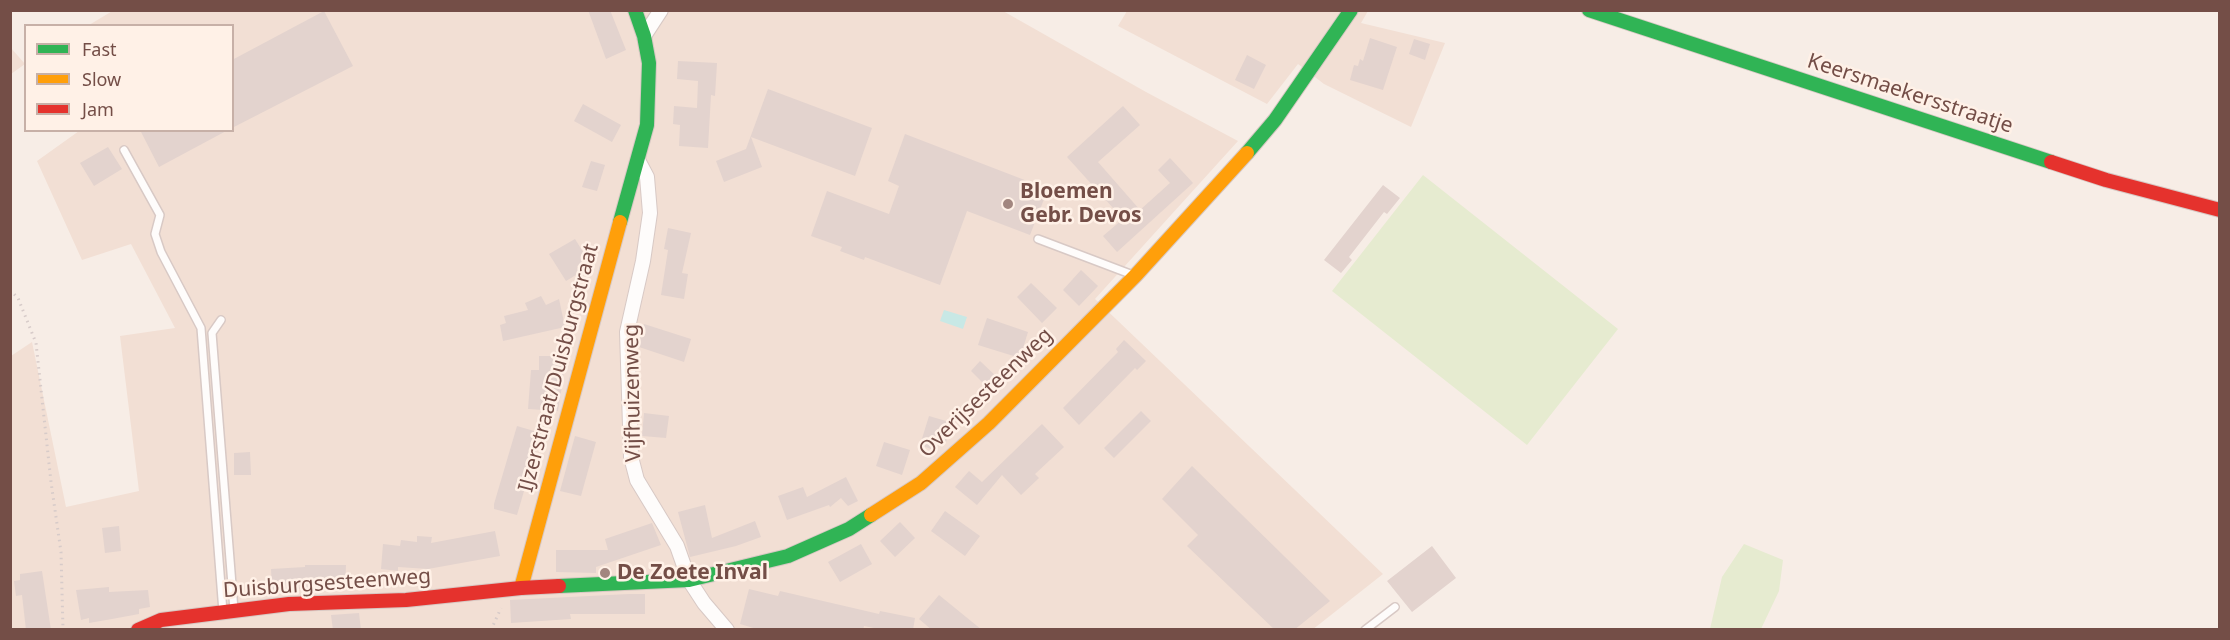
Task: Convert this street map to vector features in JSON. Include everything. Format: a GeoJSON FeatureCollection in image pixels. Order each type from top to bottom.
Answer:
{"type":"FeatureCollection","features":[{"type":"Feature","properties":{"kind":"street","name":"IJzerstraat/Duisburgstraat"},"geometry":{"type":"LineString","coordinates":[[515,589],[647,125],[649,63],[644,36],[634,10]]}},
{"type":"Feature","properties":{"kind":"street"},"geometry":{"type":"LineString","coordinates":[[644,36],[661,10]]}},
{"type":"Feature","properties":{"kind":"street","name":"Overijsesteenweg"},"geometry":{"type":"LineString","coordinates":[[515,589],[689,580],[788,556],[849,529],[921,483],[989,423],[1136,275],[1247,154],[1275,120],[1351,10]]}},
{"type":"Feature","properties":{"kind":"street","name":"Keersmaekersstraatje"},"geometry":{"type":"LineString","coordinates":[[1589,10],[2106,180],[2220,210]]}},
{"type":"Feature","properties":{"kind":"street","name":"Vijfhuizenweg"},"geometry":{"type":"LineString","coordinates":[[638,160],[647,177],[650,213],[643,261],[627,332],[631,457],[637,480],[677,546],[689,580],[704,603],[727,630]]}},
{"type":"Feature","properties":{"kind":"street","name":"Duisburgsesteenweg"},"geometry":{"type":"LineString","coordinates":[[138,630],[161,620],[289,604],[406,600],[515,589]]}},
{"type":"Feature","properties":{"kind":"lane"},"geometry":{"type":"LineString","coordinates":[[124,150],[160,215],[155,234],[161,252],[201,328],[229,612]]}},
{"type":"Feature","properties":{"kind":"lane"},"geometry":{"type":"LineString","coordinates":[[1038,238],[1136,275]]}},
{"type":"Feature","properties":{"kind":"lane"},"geometry":{"type":"LineString","coordinates":[[221,320],[212,333],[229,612]]}},
{"type":"Feature","properties":{"kind":"lane"},"geometry":{"type":"LineString","coordinates":[[1365,630],[1395,607]]}},
{"type":"Feature","properties":{"kind":"path"},"geometry":{"type":"LineString","coordinates":[[10,290],[18,298],[36,342],[61,552],[63,630]]}},
{"type":"Feature","properties":{"kind":"path"},"geometry":{"type":"LineString","coordinates":[[491,630],[515,589]]}},
{"type":"Feature","properties":{"kind":"shaded area"},"geometry":{"type":"Polygon","coordinates":[[[114,10],[1003,11],[1238,141],[1095,299],[1383,574],[1312,630],[11,630],[11,356],[32,342],[66,507],[139,491],[120,336],[175,328],[131,244],[82,260],[37,161],[78,132],[234,132],[234,24],[91,24],[114,10]]]}},
{"type":"Feature","properties":{"kind":"shaded area"},"geometry":{"type":"Polygon","coordinates":[[[1127,11],[1368,11],[1361,23],[1445,43],[1411,127],[1324,84],[1298,64],[1267,104],[1118,26],[1127,11]]]}},
{"type":"Feature","properties":{"kind":"shaded area"},"geometry":{"type":"Polygon","coordinates":[[[11,48],[24,65],[10,74],[11,48]]]}},
{"type":"Feature","properties":{"kind":"green space"},"geometry":{"type":"Polygon","coordinates":[[[1423,175],[1618,329],[1527,445],[1332,291],[1423,175]]]}},
{"type":"Feature","properties":{"kind":"green space"},"geometry":{"type":"Polygon","coordinates":[[[1744,544],[1783,560],[1779,591],[1761,629],[1710,629],[1722,577],[1744,544]]]}},
{"type":"Feature","properties":{"kind":"water"},"geometry":{"type":"Polygon","coordinates":[[[944,310],[967,317],[963,329],[940,321],[944,310]]]}},
{"type":"Feature","properties":{"kind":"building"},"geometry":{"type":"Polygon","coordinates":[[[588,10],[610,10],[626,50],[606,59],[588,10]]]}},
{"type":"Feature","properties":{"kind":"building"},"geometry":{"type":"Polygon","coordinates":[[[324,11],[353,66],[234,127],[234,59],[324,11]]]}},
{"type":"Feature","properties":{"kind":"building"},"geometry":{"type":"Polygon","coordinates":[[[1370,38],[1397,47],[1383,90],[1350,80],[1354,65],[1358,66],[1360,59],[1363,61],[1370,38]]]}},
{"type":"Feature","properties":{"kind":"building"},"geometry":{"type":"Polygon","coordinates":[[[1414,39],[1430,44],[1425,60],[1409,54],[1414,39]]]}},
{"type":"Feature","properties":{"kind":"building"},"geometry":{"type":"Polygon","coordinates":[[[1247,55],[1266,65],[1254,89],[1235,80],[1247,55]]]}},
{"type":"Feature","properties":{"kind":"building"},"geometry":{"type":"Polygon","coordinates":[[[678,61],[717,63],[715,96],[711,95],[708,148],[679,146],[680,125],[673,124],[674,106],[697,108],[698,81],[677,79],[678,61]]]}},
{"type":"Feature","properties":{"kind":"building"},"geometry":{"type":"Polygon","coordinates":[[[768,89],[872,128],[855,176],[751,137],[762,167],[724,182],[716,161],[746,149],[768,89]]]}},
{"type":"Feature","properties":{"kind":"building"},"geometry":{"type":"Polygon","coordinates":[[[583,104],[621,125],[612,142],[574,121],[583,104]]]}},
{"type":"Feature","properties":{"kind":"building"},"geometry":{"type":"Polygon","coordinates":[[[1123,106],[1140,125],[1098,162],[1140,210],[1170,183],[1158,170],[1170,158],[1193,183],[1117,252],[1103,236],[1123,219],[1067,157],[1123,106]]]}},
{"type":"Feature","properties":{"kind":"building"},"geometry":{"type":"Polygon","coordinates":[[[141,132],[224,132],[159,167],[141,132]]]}},
{"type":"Feature","properties":{"kind":"building"},"geometry":{"type":"Polygon","coordinates":[[[905,134],[1048,189],[1030,235],[967,211],[940,285],[865,257],[864,260],[840,251],[842,247],[811,236],[827,191],[889,214],[899,186],[888,181],[905,134]]]}},
{"type":"Feature","properties":{"kind":"building"},"geometry":{"type":"Polygon","coordinates":[[[108,147],[122,169],[94,186],[80,163],[108,147]]]}},
{"type":"Feature","properties":{"kind":"building"},"geometry":{"type":"Polygon","coordinates":[[[591,161],[605,165],[597,191],[582,187],[591,161]]]}},
{"type":"Feature","properties":{"kind":"building"},"geometry":{"type":"Polygon","coordinates":[[[1383,185],[1400,198],[1387,214],[1384,212],[1349,257],[1352,260],[1341,273],[1324,260],[1383,185]]]}},
{"type":"Feature","properties":{"kind":"building"},"geometry":{"type":"Polygon","coordinates":[[[668,228],[691,233],[682,273],[688,274],[684,299],[661,295],[668,250],[664,249],[668,228]]]}},
{"type":"Feature","properties":{"kind":"building"},"geometry":{"type":"Polygon","coordinates":[[[575,239],[588,260],[577,266],[581,272],[566,281],[549,254],[575,239]]]}},
{"type":"Feature","properties":{"kind":"building"},"geometry":{"type":"Polygon","coordinates":[[[1081,270],[1098,286],[1079,306],[1063,290],[1081,270]]]}},
{"type":"Feature","properties":{"kind":"building"},"geometry":{"type":"Polygon","coordinates":[[[1031,283],[1057,308],[1042,323],[1017,297],[1031,283]]]}},
{"type":"Feature","properties":{"kind":"building"},"geometry":{"type":"Polygon","coordinates":[[[541,296],[546,305],[559,299],[565,327],[503,341],[500,325],[506,323],[504,316],[528,310],[525,303],[541,296]]]}},
{"type":"Feature","properties":{"kind":"building"},"geometry":{"type":"Polygon","coordinates":[[[987,318],[1028,332],[1020,358],[978,345],[987,318]]]}},
{"type":"Feature","properties":{"kind":"building"},"geometry":{"type":"Polygon","coordinates":[[[644,324],[691,339],[684,362],[636,346],[644,324]]]}},
{"type":"Feature","properties":{"kind":"building"},"geometry":{"type":"Polygon","coordinates":[[[1124,340],[1146,361],[1137,370],[1135,368],[1079,425],[1063,408],[1118,352],[1116,349],[1124,340]]]}},
{"type":"Feature","properties":{"kind":"building"},"geometry":{"type":"Polygon","coordinates":[[[539,356],[559,356],[559,364],[564,364],[558,411],[528,409],[531,370],[539,370],[539,356]]]}},
{"type":"Feature","properties":{"kind":"building"},"geometry":{"type":"Polygon","coordinates":[[[980,361],[1000,380],[990,390],[971,371],[980,361]]]}},
{"type":"Feature","properties":{"kind":"building"},"geometry":{"type":"Polygon","coordinates":[[[1141,411],[1151,421],[1114,458],[1104,448],[1141,411]]]}},
{"type":"Feature","properties":{"kind":"building"},"geometry":{"type":"Polygon","coordinates":[[[644,413],[669,416],[666,438],[642,436],[644,413]]]}},
{"type":"Feature","properties":{"kind":"building"},"geometry":{"type":"Polygon","coordinates":[[[929,416],[953,423],[946,442],[937,439],[934,450],[920,445],[929,416]]]}},
{"type":"Feature","properties":{"kind":"building"},"geometry":{"type":"Polygon","coordinates":[[[1042,424],[1064,447],[1035,474],[1039,478],[1021,495],[1002,475],[977,505],[955,487],[969,471],[982,482],[1042,424]]]}},
{"type":"Feature","properties":{"kind":"building"},"geometry":{"type":"Polygon","coordinates":[[[517,426],[541,433],[517,515],[494,509],[494,504],[517,426]]]}},
{"type":"Feature","properties":{"kind":"building"},"geometry":{"type":"Polygon","coordinates":[[[575,436],[596,442],[581,496],[560,491],[575,436]]]}},
{"type":"Feature","properties":{"kind":"building"},"geometry":{"type":"Polygon","coordinates":[[[884,442],[910,450],[902,475],[876,466],[884,442]]]}},
{"type":"Feature","properties":{"kind":"building"},"geometry":{"type":"Polygon","coordinates":[[[250,452],[251,475],[234,475],[234,453],[250,452]]]}},
{"type":"Feature","properties":{"kind":"building"},"geometry":{"type":"Polygon","coordinates":[[[1192,466],[1330,601],[1294,630],[1275,630],[1187,546],[1198,535],[1162,499],[1192,466]]]}},
{"type":"Feature","properties":{"kind":"building"},"geometry":{"type":"Polygon","coordinates":[[[846,477],[858,501],[848,506],[841,498],[830,507],[829,505],[787,520],[778,496],[803,487],[807,497],[846,477]]]}},
{"type":"Feature","properties":{"kind":"building"},"geometry":{"type":"Polygon","coordinates":[[[705,505],[712,538],[755,521],[761,537],[736,546],[690,557],[678,512],[705,505]]]}},
{"type":"Feature","properties":{"kind":"building"},"geometry":{"type":"Polygon","coordinates":[[[945,511],[980,536],[965,556],[931,531],[945,511]]]}},
{"type":"Feature","properties":{"kind":"building"},"geometry":{"type":"Polygon","coordinates":[[[900,522],[915,538],[895,557],[880,541],[900,522]]]}},
{"type":"Feature","properties":{"kind":"building"},"geometry":{"type":"Polygon","coordinates":[[[652,523],[661,545],[596,567],[596,573],[556,572],[556,550],[608,550],[605,539],[652,523]]]}},
{"type":"Feature","properties":{"kind":"building"},"geometry":{"type":"Polygon","coordinates":[[[119,526],[121,551],[105,553],[102,528],[119,526]]]}},
{"type":"Feature","properties":{"kind":"building"},"geometry":{"type":"Polygon","coordinates":[[[495,531],[500,556],[428,569],[398,567],[398,571],[381,569],[383,544],[400,546],[401,540],[417,542],[417,536],[432,537],[431,543],[495,531]]]}},
{"type":"Feature","properties":{"kind":"building"},"geometry":{"type":"Polygon","coordinates":[[[861,544],[872,564],[840,582],[828,562],[861,544]]]}},
{"type":"Feature","properties":{"kind":"building"},"geometry":{"type":"Polygon","coordinates":[[[1432,546],[1456,578],[1412,612],[1387,581],[1432,546]]]}},
{"type":"Feature","properties":{"kind":"building"},"geometry":{"type":"Polygon","coordinates":[[[305,565],[346,565],[345,588],[272,589],[271,569],[305,567],[305,565]]]}},
{"type":"Feature","properties":{"kind":"building"},"geometry":{"type":"Polygon","coordinates":[[[42,571],[51,630],[26,630],[22,595],[16,596],[14,581],[20,580],[20,574],[42,571]]]}},
{"type":"Feature","properties":{"kind":"building"},"geometry":{"type":"Polygon","coordinates":[[[109,587],[109,592],[148,590],[150,607],[139,609],[139,614],[89,623],[89,618],[81,620],[76,590],[109,587]]]}},
{"type":"Feature","properties":{"kind":"building"},"geometry":{"type":"Polygon","coordinates":[[[749,589],[778,596],[780,591],[879,614],[880,611],[915,618],[913,630],[884,630],[864,626],[863,630],[760,630],[740,624],[749,589]]]}},
{"type":"Feature","properties":{"kind":"building"},"geometry":{"type":"Polygon","coordinates":[[[645,594],[645,614],[570,614],[571,619],[511,623],[510,600],[645,594]]]}},
{"type":"Feature","properties":{"kind":"building"},"geometry":{"type":"Polygon","coordinates":[[[939,595],[982,630],[932,630],[919,619],[939,595]]]}},
{"type":"Feature","properties":{"kind":"building"},"geometry":{"type":"Polygon","coordinates":[[[359,613],[361,630],[333,630],[331,615],[359,613]]]}},
{"type":"Feature","properties":{"kind":"traffic: fast"},"geometry":{"type":"LineString","coordinates":[[620,222],[647,125],[649,63],[644,36],[635,10]]}},
{"type":"Feature","properties":{"kind":"traffic: fast"},"geometry":{"type":"LineString","coordinates":[[1247,153],[1275,120],[1351,10]]}},
{"type":"Feature","properties":{"kind":"traffic: fast"},"geometry":{"type":"LineString","coordinates":[[1589,10],[2051,162]]}},
{"type":"Feature","properties":{"kind":"traffic: fast"},"geometry":{"type":"LineString","coordinates":[[559,586],[689,580],[788,556],[849,529],[871,515]]}},
{"type":"Feature","properties":{"kind":"traffic: slow"},"geometry":{"type":"LineString","coordinates":[[871,515],[921,483],[989,423],[1136,275],[1247,153]]}},
{"type":"Feature","properties":{"kind":"traffic: slow"},"geometry":{"type":"LineString","coordinates":[[521,588],[620,222]]}},
{"type":"Feature","properties":{"kind":"traffic: jam"},"geometry":{"type":"LineString","coordinates":[[2051,162],[2106,180],[2220,210]]}},
{"type":"Feature","properties":{"kind":"traffic: jam"},"geometry":{"type":"LineString","coordinates":[[138,630],[161,620],[289,604],[406,600],[559,586]]}},
{"type":"Feature","properties":{"kind":"place","name":"Bloemen Gebr. Devos"},"geometry":{"type":"Point","coordinates":[1008,204]}},
{"type":"Feature","properties":{"kind":"place","name":"De Zoete Inval"},"geometry":{"type":"Point","coordinates":[605,573]}}]}
